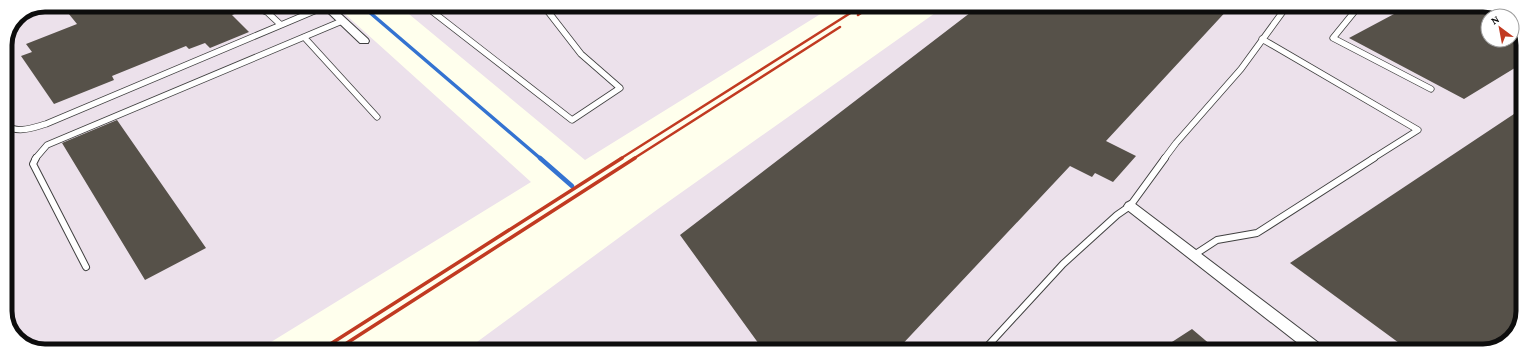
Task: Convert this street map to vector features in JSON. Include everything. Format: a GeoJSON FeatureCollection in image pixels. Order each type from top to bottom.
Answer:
{"type":"FeatureCollection","features":[{"type":"Feature","properties":{"kind":"street"},"geometry":{"type":"LineString","coordinates":[[332,12],[364,41]]}},
{"type":"Feature","properties":{"kind":"street"},"geometry":{"type":"LineString","coordinates":[[1130,206],[1310,344]]}},
{"type":"Feature","properties":{"kind":"lane"},"geometry":{"type":"LineString","coordinates":[[267,12],[280,25]]}},
{"type":"Feature","properties":{"kind":"lane"},"geometry":{"type":"LineString","coordinates":[[12,130],[22,130],[46,124],[137,87],[309,12]]}},
{"type":"Feature","properties":{"kind":"lane"},"geometry":{"type":"LineString","coordinates":[[433,12],[572,120],[620,88],[581,54],[548,12]]}},
{"type":"Feature","properties":{"kind":"lane"},"geometry":{"type":"LineString","coordinates":[[989,344],[1062,264],[1117,215],[1130,206],[1176,143],[1241,69],[1282,12]]}},
{"type":"Feature","properties":{"kind":"lane"},"geometry":{"type":"LineString","coordinates":[[1354,12],[1333,38],[1431,90]]}},
{"type":"Feature","properties":{"kind":"lane"},"geometry":{"type":"LineString","coordinates":[[86,267],[33,164],[38,154],[47,145],[342,21]]}},
{"type":"Feature","properties":{"kind":"lane"},"geometry":{"type":"LineString","coordinates":[[304,37],[377,117]]}},
{"type":"Feature","properties":{"kind":"lane"},"geometry":{"type":"LineString","coordinates":[[1194,255],[1217,240],[1257,233],[1418,130],[1262,39]]}},
{"type":"Feature","properties":{"kind":"shaded area"},"geometry":{"type":"Polygon","coordinates":[[[45,12],[343,12],[531,182],[268,344],[45,344],[35,342],[29,340],[20,333],[16,327],[12,313],[13,39],[15,32],[22,22],[32,15],[45,12]]]}},
{"type":"Feature","properties":{"kind":"shaded area"},"geometry":{"type":"Polygon","coordinates":[[[406,12],[824,12],[585,160],[406,12]]]}},
{"type":"Feature","properties":{"kind":"shaded area"},"geometry":{"type":"Polygon","coordinates":[[[937,12],[1480,12],[1480,48],[1516,48],[1516,311],[1512,327],[1508,333],[1497,341],[1487,344],[474,344],[658,209],[937,12]]]}},
{"type":"Feature","properties":{"kind":"building"},"geometry":{"type":"Polygon","coordinates":[[[67,12],[240,12],[232,15],[249,32],[210,48],[205,43],[189,49],[186,46],[112,76],[114,80],[54,104],[21,56],[32,52],[26,44],[77,24],[67,12]]]}},
{"type":"Feature","properties":{"kind":"building"},"geometry":{"type":"Polygon","coordinates":[[[971,12],[1225,12],[1106,141],[1136,156],[1113,182],[1095,173],[1092,177],[1070,166],[903,344],[759,344],[680,235],[971,12]]]}},
{"type":"Feature","properties":{"kind":"building"},"geometry":{"type":"Polygon","coordinates":[[[1398,12],[1480,12],[1480,48],[1516,48],[1516,67],[1464,99],[1349,38],[1398,12]]]}},
{"type":"Feature","properties":{"kind":"building"},"geometry":{"type":"Polygon","coordinates":[[[1516,113],[1516,311],[1512,327],[1496,341],[1487,344],[1400,344],[1290,263],[1516,113]]]}},
{"type":"Feature","properties":{"kind":"building"},"geometry":{"type":"Polygon","coordinates":[[[117,120],[206,248],[145,280],[62,143],[117,120]]]}},
{"type":"Feature","properties":{"kind":"building"},"geometry":{"type":"Polygon","coordinates":[[[1192,329],[1210,344],[1169,344],[1192,329]]]}},
{"type":"Feature","properties":{"kind":"waterway"},"geometry":{"type":"LineString","coordinates":[[369,12],[541,159]]}},
{"type":"Feature","properties":{"kind":"waterway"},"geometry":{"type":"LineString","coordinates":[[540,158],[572,186]]}},
{"type":"Feature","properties":{"kind":"railway"},"geometry":{"type":"LineString","coordinates":[[620,159],[852,12]]}},
{"type":"Feature","properties":{"kind":"railway"},"geometry":{"type":"LineString","coordinates":[[858,15],[862,12]]}},
{"type":"Feature","properties":{"kind":"railway"},"geometry":{"type":"LineString","coordinates":[[633,159],[840,27]]}},
{"type":"Feature","properties":{"kind":"railway"},"geometry":{"type":"LineString","coordinates":[[330,344],[622,158]]}},
{"type":"Feature","properties":{"kind":"railway"},"geometry":{"type":"LineString","coordinates":[[345,344],[635,158]]}}]}
